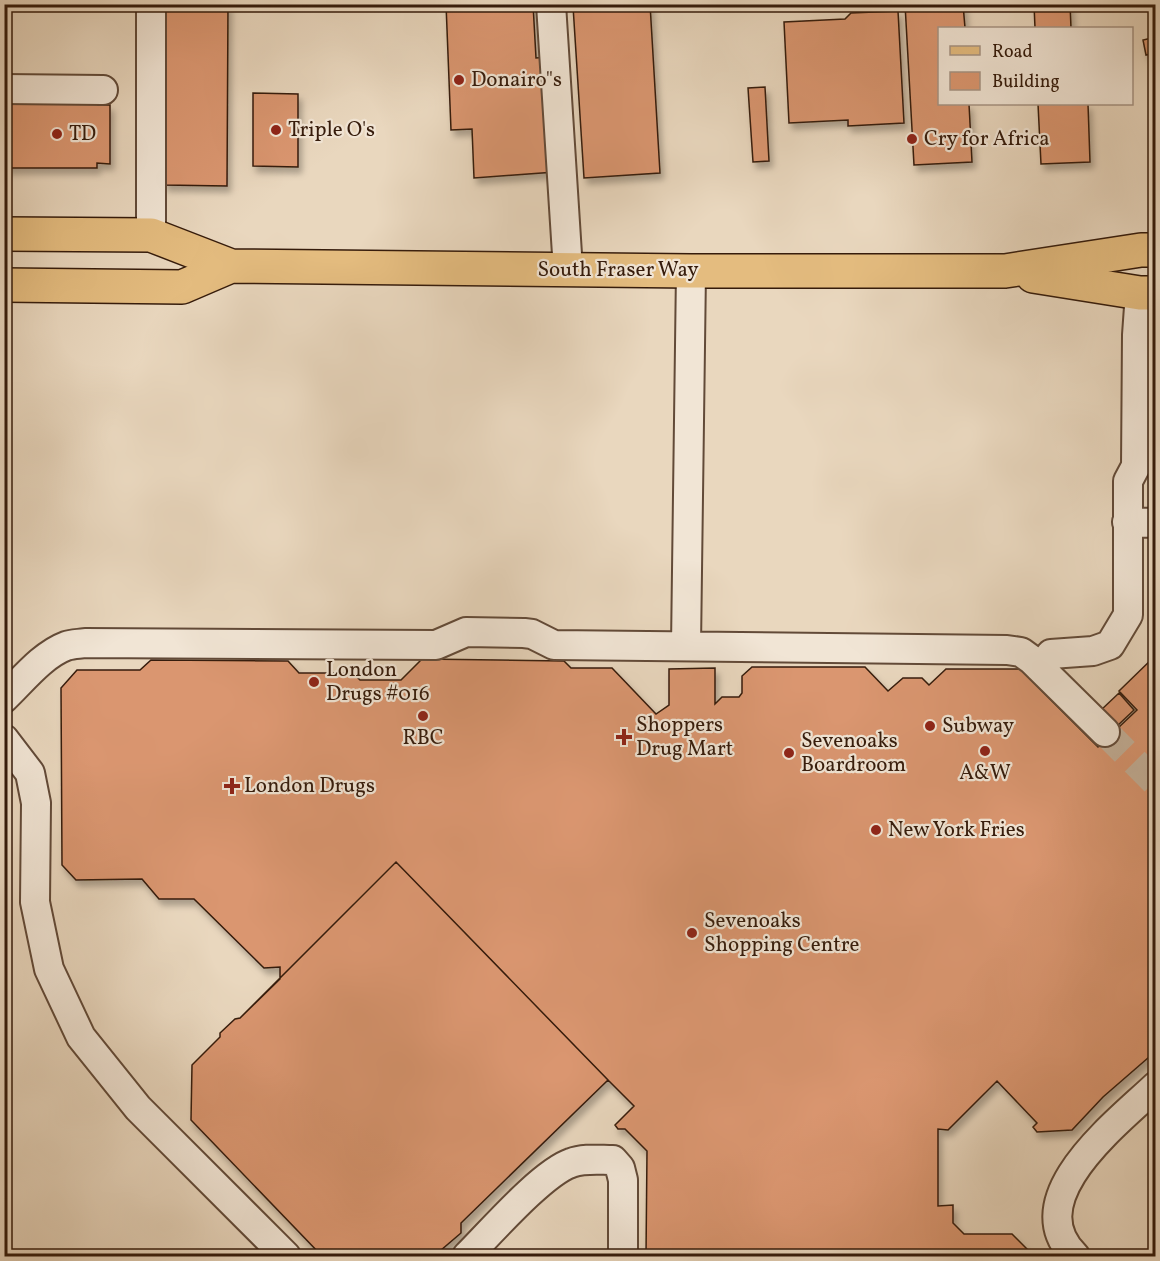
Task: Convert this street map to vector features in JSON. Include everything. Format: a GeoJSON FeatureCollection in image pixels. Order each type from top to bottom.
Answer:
{"type":"FeatureCollection","features":[{"type":"Feature","properties":{"kind":"main road"},"geometry":{"type":"LineString","coordinates":[[4,216],[50,234]]}},
{"type":"Feature","properties":{"kind":"main road","name":"South Fraser Way"},"geometry":{"type":"LineString","coordinates":[[4,234],[151,235],[231,266],[691,271],[1005,271],[1148,293]]}},
{"type":"Feature","properties":{"kind":"main road","name":"South Fraser Way"},"geometry":{"type":"LineString","coordinates":[[1005,271],[1141,250],[1155,250]]}},
{"type":"Feature","properties":{"kind":"main road","name":"South Fraser Way"},"geometry":{"type":"LineString","coordinates":[[4,285],[182,287],[231,266]]}},
{"type":"Feature","properties":{"kind":"main road"},"geometry":{"type":"LineString","coordinates":[[4,294],[52,285]]}},
{"type":"Feature","properties":{"kind":"lane"},"geometry":{"type":"LineString","coordinates":[[151,4],[151,235]]}},
{"type":"Feature","properties":{"kind":"lane"},"geometry":{"type":"LineString","coordinates":[[551,4],[568,270]]}},
{"type":"Feature","properties":{"kind":"lane"},"geometry":{"type":"LineString","coordinates":[[4,89],[103,90]]}},
{"type":"Feature","properties":{"kind":"lane"},"geometry":{"type":"LineString","coordinates":[[686,646],[691,271]]}},
{"type":"Feature","properties":{"kind":"lane"},"geometry":{"type":"LineString","coordinates":[[1040,668],[1051,654],[1093,651],[1110,645],[1128,615],[1128,481],[1136,466],[1137,335],[1148,293]]}},
{"type":"Feature","properties":{"kind":"lane"},"geometry":{"type":"LineString","coordinates":[[1127,522],[1155,523]]}},
{"type":"Feature","properties":{"kind":"lane"},"geometry":{"type":"LineString","coordinates":[[4,698],[52,654],[66,646],[85,643],[436,645],[466,632],[532,634],[554,645],[1021,652],[1105,732]]}},
{"type":"Feature","properties":{"kind":"lane"},"geometry":{"type":"LineString","coordinates":[[4,739],[30,773],[36,803],[35,902],[49,969],[81,1037],[138,1108],[286,1257]]}},
{"type":"Feature","properties":{"kind":"lane"},"geometry":{"type":"LineString","coordinates":[[1075,1257],[1069,1251],[1058,1230],[1059,1207],[1065,1186],[1076,1166],[1090,1148],[1155,1086]]}},
{"type":"Feature","properties":{"kind":"lane"},"geometry":{"type":"LineString","coordinates":[[467,1257],[544,1179],[568,1164],[578,1161],[613,1160],[620,1168],[623,1180],[623,1257]]}},
{"type":"Feature","properties":{"kind":"building"},"geometry":{"type":"Polygon","coordinates":[[[164,4],[228,4],[227,186],[164,185],[164,4]]]}},
{"type":"Feature","properties":{"kind":"building"},"geometry":{"type":"Polygon","coordinates":[[[446,4],[533,4],[536,58],[549,57],[555,172],[474,178],[472,129],[451,130],[446,4]]]}},
{"type":"Feature","properties":{"kind":"building"},"geometry":{"type":"Polygon","coordinates":[[[650,4],[660,173],[584,178],[573,6],[650,4]]]}},
{"type":"Feature","properties":{"kind":"building"},"geometry":{"type":"Polygon","coordinates":[[[905,4],[963,4],[965,27],[938,27],[938,105],[969,105],[972,162],[914,165],[905,4]]]}},
{"type":"Feature","properties":{"kind":"building"},"geometry":{"type":"Polygon","coordinates":[[[1034,4],[1070,4],[1071,27],[1035,27],[1034,4]]]}},
{"type":"Feature","properties":{"kind":"building"},"geometry":{"type":"Polygon","coordinates":[[[898,11],[904,123],[848,126],[848,120],[789,123],[784,22],[845,19],[851,13],[898,11]]]}},
{"type":"Feature","properties":{"kind":"building"},"geometry":{"type":"Polygon","coordinates":[[[1156,37],[1156,53],[1146,55],[1143,40],[1156,37]]]}},
{"type":"Feature","properties":{"kind":"building"},"geometry":{"type":"Polygon","coordinates":[[[765,87],[769,161],[753,162],[748,88],[765,87]]]}},
{"type":"Feature","properties":{"kind":"building","name":"Triple O's"},"geometry":{"type":"Polygon","coordinates":[[[253,93],[298,94],[298,167],[253,166],[253,93]]]}},
{"type":"Feature","properties":{"kind":"building","name":"TD"},"geometry":{"type":"Polygon","coordinates":[[[4,97],[98,97],[98,105],[110,105],[110,164],[97,163],[97,168],[4,168],[4,97]]]}},
{"type":"Feature","properties":{"kind":"building"},"geometry":{"type":"Polygon","coordinates":[[[1038,105],[1088,105],[1090,162],[1041,164],[1038,105]]]}},
{"type":"Feature","properties":{"kind":"building","name":"Sevenoaks Shopping Centre"},"geometry":{"type":"Polygon","coordinates":[[[1156,655],[1156,1051],[1103,1097],[1072,1130],[1037,1132],[1033,1127],[1037,1123],[997,1081],[948,1130],[938,1129],[938,1206],[953,1205],[953,1223],[964,1234],[1012,1234],[1030,1252],[1030,1256],[646,1256],[647,1151],[625,1129],[618,1129],[615,1125],[634,1106],[608,1080],[461,1223],[461,1233],[434,1256],[430,1253],[427,1256],[322,1256],[191,1120],[192,1065],[220,1037],[220,1033],[235,1019],[240,1018],[280,979],[280,967],[264,968],[194,899],[159,899],[142,879],[76,880],[62,865],[61,688],[77,670],[140,670],[151,660],[288,661],[299,673],[353,673],[360,680],[401,680],[422,659],[564,661],[571,668],[612,668],[656,714],[669,705],[669,669],[715,668],[715,704],[722,697],[739,697],[742,693],[742,676],[752,667],[865,667],[888,691],[903,678],[922,678],[929,685],[946,669],[1020,669],[1098,747],[1137,710],[1119,691],[1156,655]]]}},
{"type":"Feature","properties":{"kind":"building"},"geometry":{"type":"Polygon","coordinates":[[[1119,693],[1134,710],[1098,744],[1082,728],[1119,693]]]}},
{"type":"Feature","properties":{"kind":"building"},"geometry":{"type":"Polygon","coordinates":[[[396,862],[608,1080],[461,1223],[461,1233],[434,1256],[430,1253],[427,1256],[322,1256],[191,1120],[192,1065],[220,1037],[220,1033],[235,1019],[240,1018],[396,862]]]}},
{"type":"Feature","properties":{"kind":"tunnel"},"geometry":{"type":"LineString","coordinates":[[1105,732],[1156,783]]}},
{"type":"Feature","properties":{"kind":"place","name":"Donairo\"s"},"geometry":{"type":"Point","coordinates":[459,80]}},
{"type":"Feature","properties":{"kind":"place","name":"Triple O's"},"geometry":{"type":"Point","coordinates":[276,130]}},
{"type":"Feature","properties":{"kind":"place","name":"TD"},"geometry":{"type":"Point","coordinates":[57,134]}},
{"type":"Feature","properties":{"kind":"place","name":"Cry for Africa"},"geometry":{"type":"Point","coordinates":[912,139]}},
{"type":"Feature","properties":{"kind":"place","name":"London Drugs #016"},"geometry":{"type":"Point","coordinates":[314,682]}},
{"type":"Feature","properties":{"kind":"place","name":"RBC"},"geometry":{"type":"Point","coordinates":[423,716]}},
{"type":"Feature","properties":{"kind":"place","name":"Subway"},"geometry":{"type":"Point","coordinates":[930,726]}},
{"type":"Feature","properties":{"kind":"place","name":"Shoppers Drug Mart"},"geometry":{"type":"Point","coordinates":[624,737]}},
{"type":"Feature","properties":{"kind":"place","name":"A&W"},"geometry":{"type":"Point","coordinates":[985,751]}},
{"type":"Feature","properties":{"kind":"place","name":"Sevenoaks Boardroom"},"geometry":{"type":"Point","coordinates":[789,753]}},
{"type":"Feature","properties":{"kind":"place","name":"London Drugs"},"geometry":{"type":"Point","coordinates":[232,786]}},
{"type":"Feature","properties":{"kind":"place","name":"New York Fries"},"geometry":{"type":"Point","coordinates":[876,830]}},
{"type":"Feature","properties":{"kind":"place","name":"Sevenoaks Shopping Centre"},"geometry":{"type":"Point","coordinates":[692,933]}}]}
